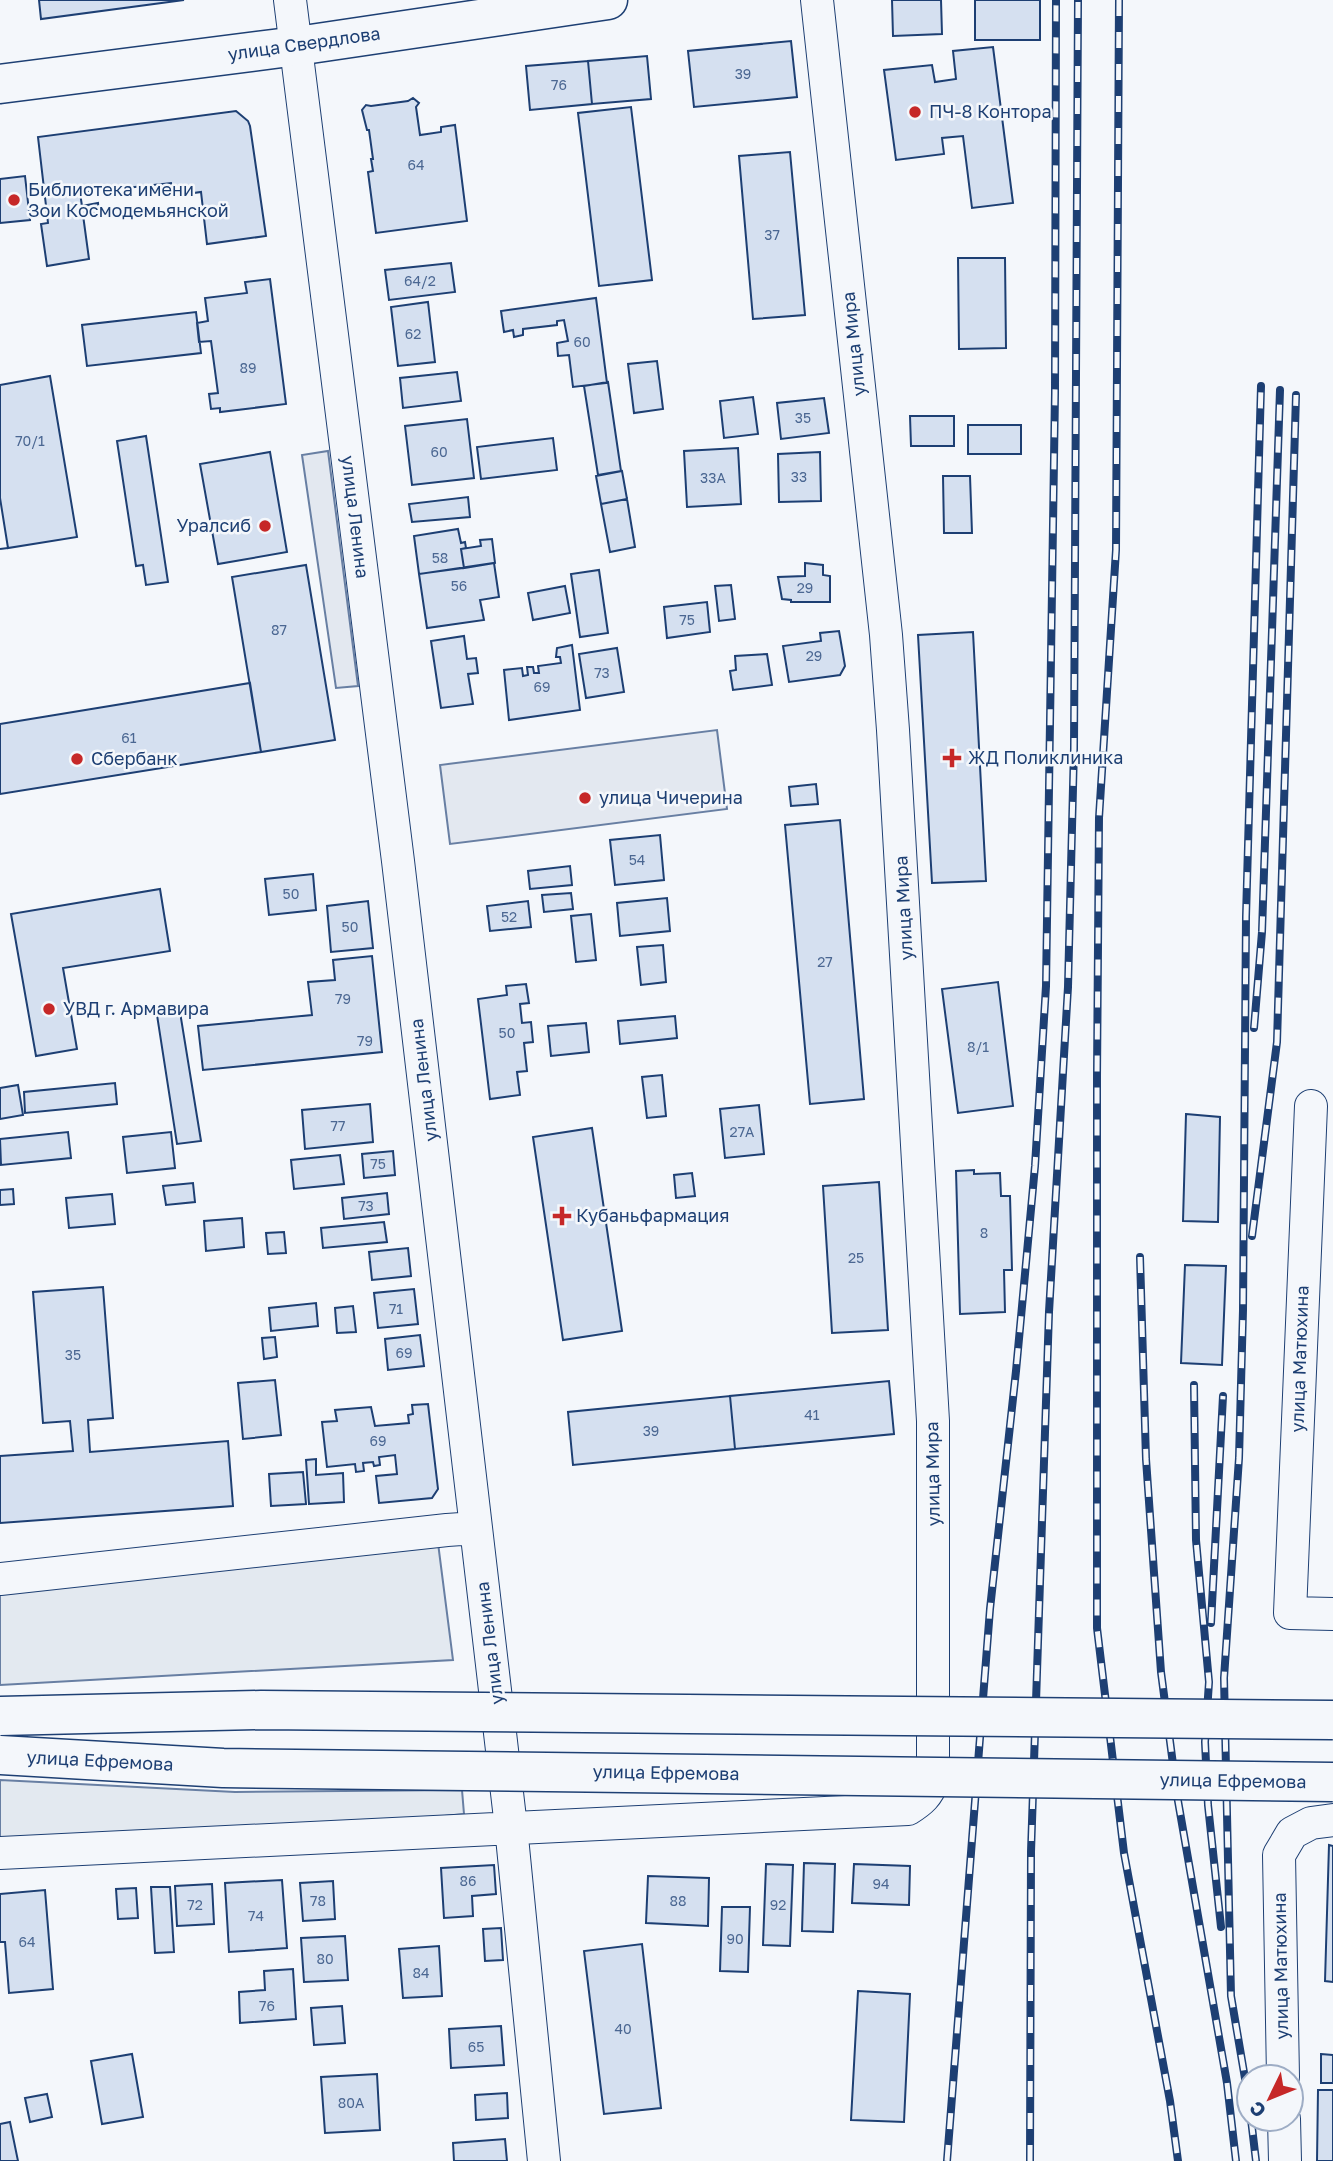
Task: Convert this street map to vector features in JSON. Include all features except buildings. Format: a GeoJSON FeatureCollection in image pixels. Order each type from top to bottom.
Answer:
{"type":"FeatureCollection","features":[{"type":"Feature","properties":{"kind":"main road","name":"улица Свердлова"},"geometry":{"type":"LineString","coordinates":[[0,84],[297,46],[608,0]]}},
{"type":"Feature","properties":{"kind":"main road"},"geometry":{"type":"LineString","coordinates":[[0,1716],[261,1710],[1333,1720]]}},
{"type":"Feature","properties":{"kind":"main road","name":"улица Ефремова"},"geometry":{"type":"LineString","coordinates":[[0,1755],[223,1768],[1333,1782]]}},
{"type":"Feature","properties":{"kind":"street","name":"улица Ленина"},"geometry":{"type":"LineString","coordinates":[[290,0],[383,740],[476,1528],[511,1827],[544,2161]]}},
{"type":"Feature","properties":{"kind":"street","name":"улица Мира"},"geometry":{"type":"LineString","coordinates":[[511,1827],[908,1809],[920,1802],[929,1792],[933,1780],[933,1460],[927,1304],[886,635],[817,0]]}},
{"type":"Feature","properties":{"kind":"street","name":"улица Матюхина"},"geometry":{"type":"LineString","coordinates":[[1311,1106],[1290,1613],[1333,1614]]}},
{"type":"Feature","properties":{"kind":"street"},"geometry":{"type":"LineString","coordinates":[[0,1579],[476,1528]]}},
{"type":"Feature","properties":{"kind":"street","name":"улица Матюхина"},"geometry":{"type":"LineString","coordinates":[[1283,2063],[1279,1855],[1292,1833],[1311,1823],[1333,1820]]}},
{"type":"Feature","properties":{"kind":"street"},"geometry":{"type":"LineString","coordinates":[[0,1853],[511,1827]]}},
{"type":"Feature","properties":{"kind":"street"},"geometry":{"type":"LineString","coordinates":[[1284,2133],[1285,2161]]}},
{"type":"Feature","properties":{"kind":"shaded area"},"geometry":{"type":"Polygon","coordinates":[[[328,451],[358,686],[336,688],[302,455],[328,451]]]}},
{"type":"Feature","properties":{"kind":"shaded area","name":"улица Чичерина"},"geometry":{"type":"Polygon","coordinates":[[[717,730],[727,809],[450,844],[440,765],[717,730]]]}},
{"type":"Feature","properties":{"kind":"shaded area"},"geometry":{"type":"Polygon","coordinates":[[[438,1543],[453,1660],[0,1685],[0,1592],[438,1543]]]}},
{"type":"Feature","properties":{"kind":"shaded area"},"geometry":{"type":"Polygon","coordinates":[[[0,1780],[235,1792],[462,1790],[464,1814],[0,1842],[0,1780]]]}},
{"type":"Feature","properties":{"kind":"railway"},"geometry":{"type":"LineString","coordinates":[[947,2161],[990,1609],[1035,1166],[1046,986],[1055,393],[1056,0]]}},
{"type":"Feature","properties":{"kind":"railway"},"geometry":{"type":"LineString","coordinates":[[1030,2161],[1031,1852],[1049,1312],[1068,987],[1074,748],[1078,0]]}},
{"type":"Feature","properties":{"kind":"railway"},"geometry":{"type":"LineString","coordinates":[[1119,0],[1116,550],[1099,818],[1097,1628],[1124,1853],[1170,2101],[1178,2161]]}},
{"type":"Feature","properties":{"kind":"railway"},"geometry":{"type":"LineString","coordinates":[[1242,2063],[1231,1996],[1224,1678],[1239,1458],[1246,917],[1261,386]]}},
{"type":"Feature","properties":{"kind":"railway"},"geometry":{"type":"LineString","coordinates":[[1254,1028],[1262,932],[1280,390]]}},
{"type":"Feature","properties":{"kind":"railway"},"geometry":{"type":"LineString","coordinates":[[1252,1236],[1277,1042],[1296,395]]}},
{"type":"Feature","properties":{"kind":"railway"},"geometry":{"type":"LineString","coordinates":[[1140,1257],[1146,1459],[1161,1672],[1177,1795],[1227,2083],[1236,2161]]}},
{"type":"Feature","properties":{"kind":"railway"},"geometry":{"type":"LineString","coordinates":[[1194,1385],[1196,1540],[1209,1682],[1205,1742],[1208,1805],[1221,1927]]}},
{"type":"Feature","properties":{"kind":"railway"},"geometry":{"type":"LineString","coordinates":[[1211,1623],[1223,1396]]}},
{"type":"Feature","properties":{"kind":"railway"},"geometry":{"type":"LineString","coordinates":[[1253,2133],[1256,2161]]}},
{"type":"Feature","properties":{"kind":"fence"},"geometry":{"type":"LineString","coordinates":[[0,549],[8,548]]}},
{"type":"Feature","properties":{"kind":"place","name":"ПЧ-8 Контора"},"geometry":{"type":"Point","coordinates":[915,112]}},
{"type":"Feature","properties":{"kind":"place","name":"Библиотека имени Зои Космодемьянской"},"geometry":{"type":"Point","coordinates":[14,200]}},
{"type":"Feature","properties":{"kind":"place","name":"Уралсиб"},"geometry":{"type":"Point","coordinates":[265,526]}},
{"type":"Feature","properties":{"kind":"place","name":"ЖД Поликлиника"},"geometry":{"type":"Point","coordinates":[952,758]}},
{"type":"Feature","properties":{"kind":"place","name":"Сбербанк"},"geometry":{"type":"Point","coordinates":[77,759]}},
{"type":"Feature","properties":{"kind":"place","name":"улица Чичерина"},"geometry":{"type":"Point","coordinates":[585,798]}},
{"type":"Feature","properties":{"kind":"place","name":"УВД г. Армавира"},"geometry":{"type":"Point","coordinates":[49,1009]}},
{"type":"Feature","properties":{"kind":"place","name":"Кубаньфармация"},"geometry":{"type":"Point","coordinates":[562,1216]}}]}
